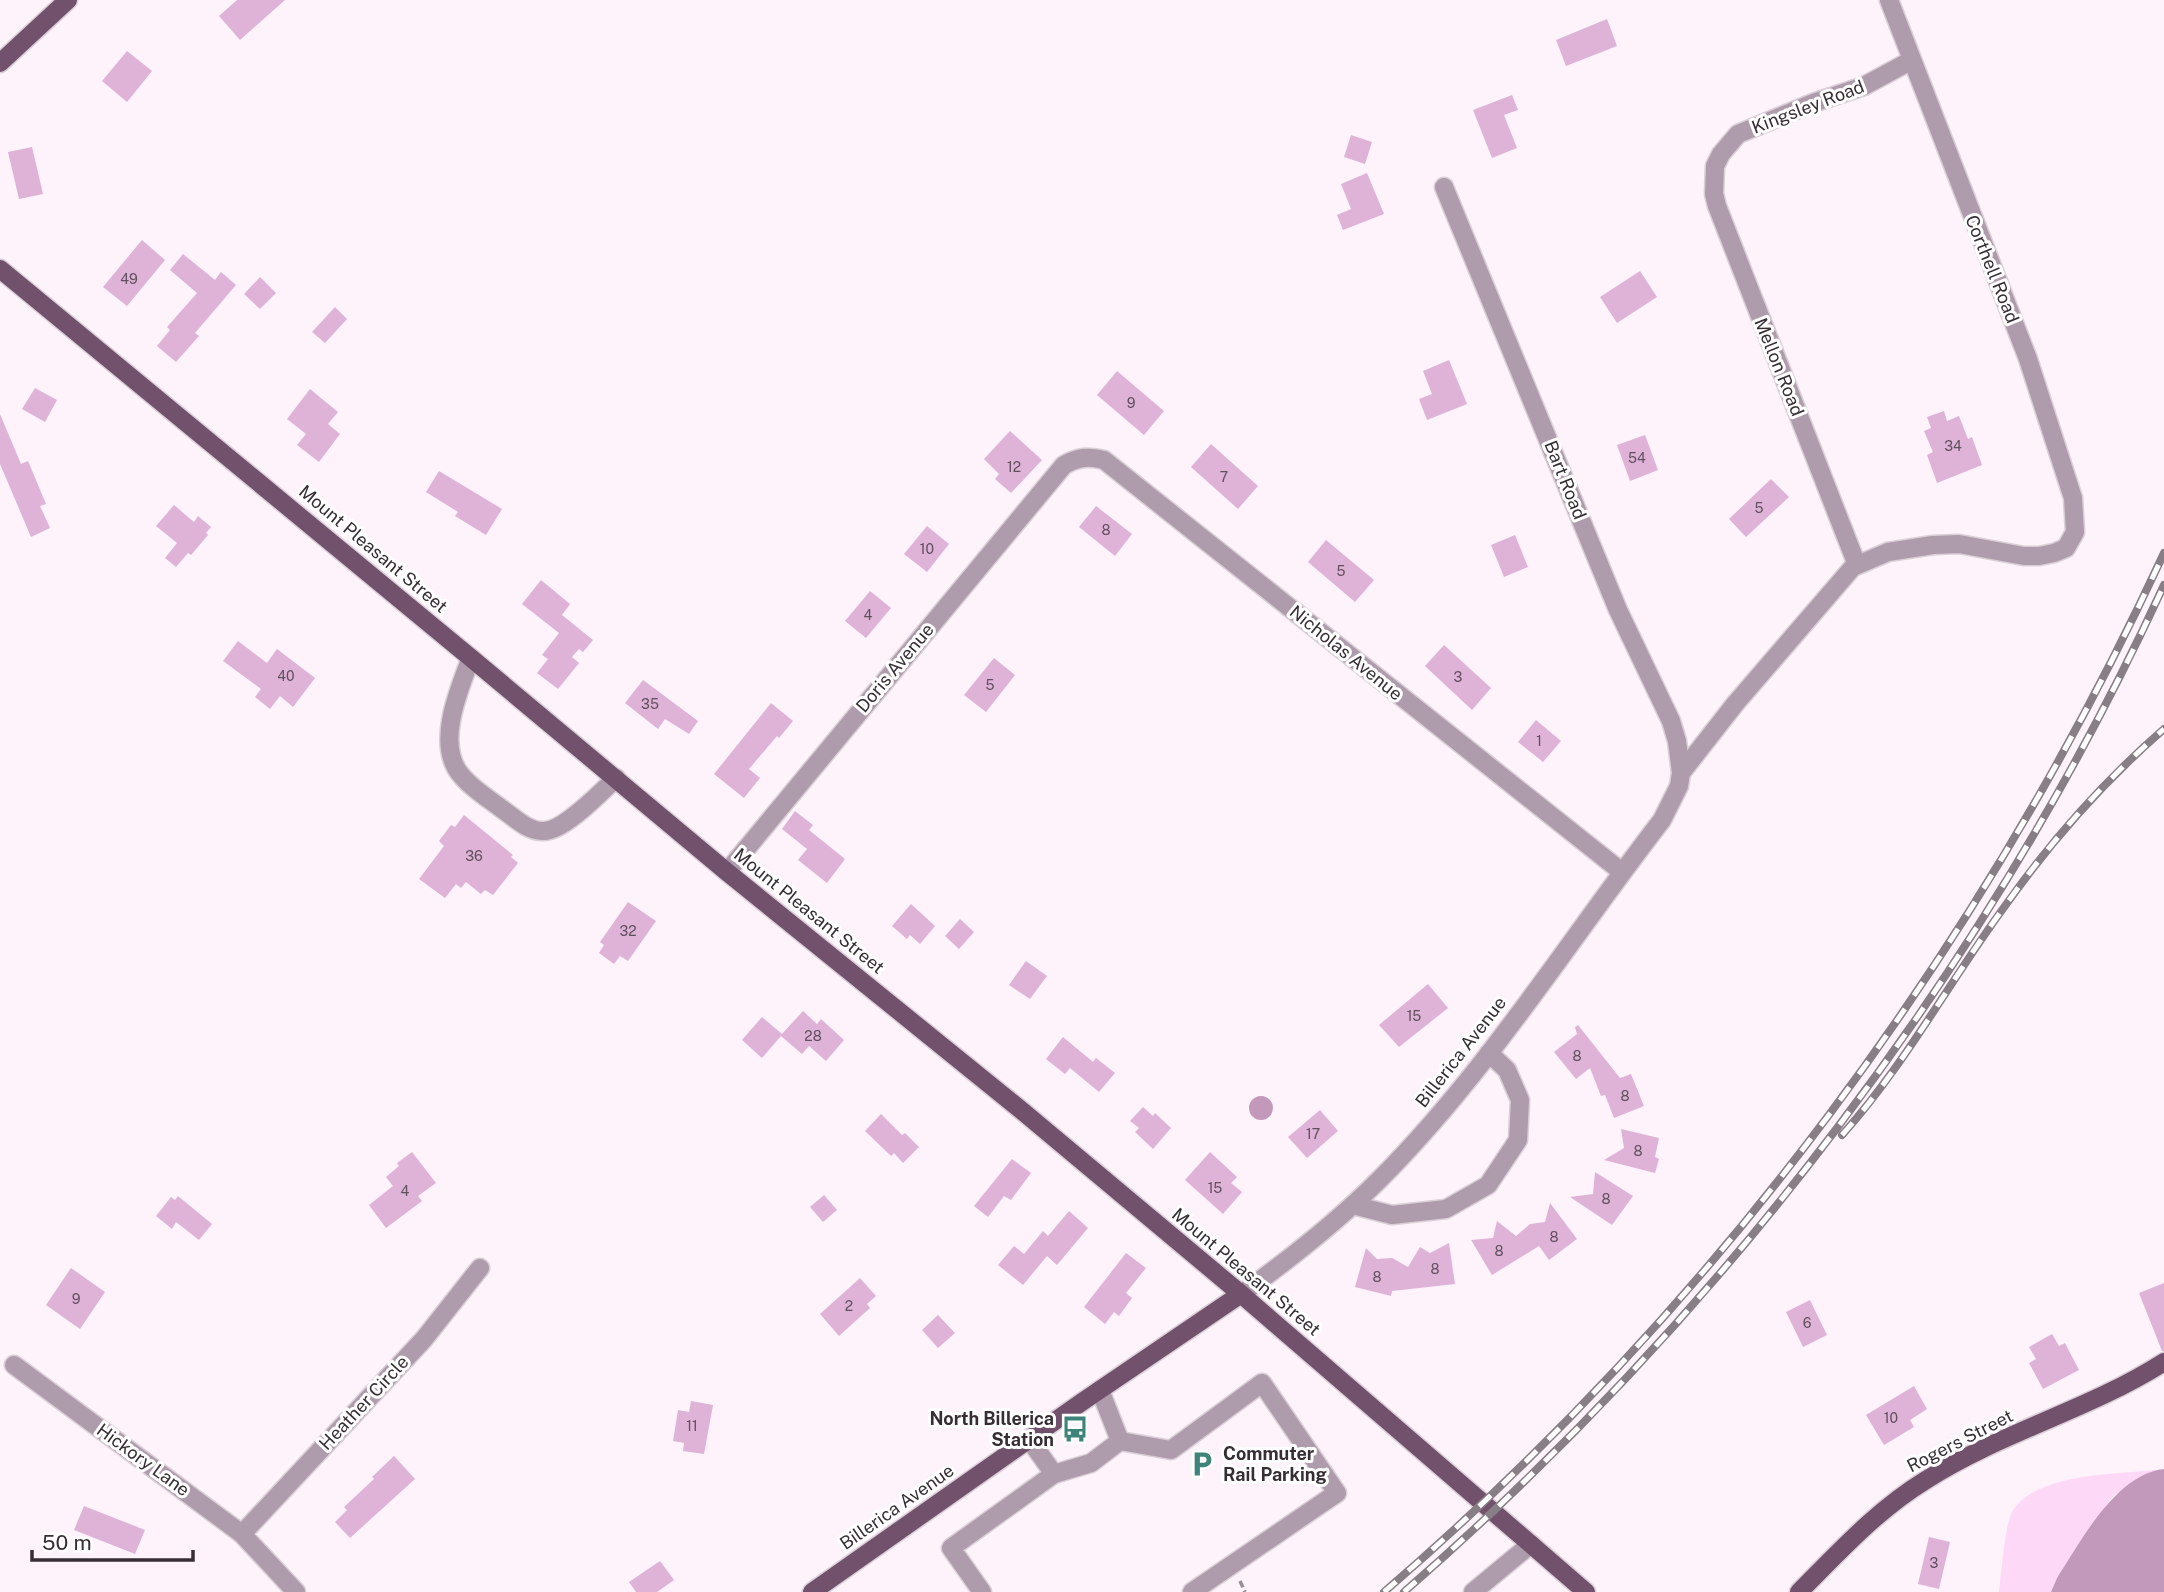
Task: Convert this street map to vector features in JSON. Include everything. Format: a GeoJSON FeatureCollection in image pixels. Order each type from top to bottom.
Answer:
{"type":"FeatureCollection","features":[{"type":"Feature","properties":{"kind":"main road"},"geometry":{"type":"LineString","coordinates":[[0,63],[68,0]]}},
{"type":"Feature","properties":{"kind":"main road","name":"Mount Pleasant Street"},"geometry":{"type":"LineString","coordinates":[[0,269],[727,872],[1021,1110],[1241,1294],[1586,1592]]}},
{"type":"Feature","properties":{"kind":"main road","name":"Billerica Avenue"},"geometry":{"type":"LineString","coordinates":[[812,1592],[1241,1294]]}},
{"type":"Feature","properties":{"kind":"main road","name":"Rogers Street"},"geometry":{"type":"LineString","coordinates":[[1799,1592],[1874,1518],[1927,1479],[1988,1447],[2128,1383],[2164,1363]]}},
{"type":"Feature","properties":{"kind":"street","name":"Corthell Road"},"geometry":{"type":"LineString","coordinates":[[1889,0],[2028,359],[2073,498],[2076,532],[2071,542]]}},
{"type":"Feature","properties":{"kind":"street","name":"Kingsley Road"},"geometry":{"type":"LineString","coordinates":[[1716,166],[1721,154],[1738,134],[1813,103],[1864,86],[1912,60]]}},
{"type":"Feature","properties":{"kind":"street","name":"Mellon Road"},"geometry":{"type":"LineString","coordinates":[[1716,166],[1714,194],[1717,206],[1857,565]]}},
{"type":"Feature","properties":{"kind":"street","name":"Bart Road"},"geometry":{"type":"LineString","coordinates":[[1444,187],[1618,610],[1671,721],[1677,741],[1681,773]]}},
{"type":"Feature","properties":{"kind":"street","name":"Nicholas Avenue"},"geometry":{"type":"LineString","coordinates":[[1065,465],[1082,457],[1104,460],[1622,872]]}},
{"type":"Feature","properties":{"kind":"street","name":"Doris Avenue"},"geometry":{"type":"LineString","coordinates":[[727,872],[1065,465]]}},
{"type":"Feature","properties":{"kind":"street","name":"Billerica Avenue"},"geometry":{"type":"LineString","coordinates":[[1241,1294],[1296,1254],[1353,1205],[1408,1150],[1489,1053],[1662,820],[1679,786],[1681,773],[1839,581],[1857,565],[1888,552],[1959,544],[2031,556],[2054,554],[2071,542]]}},
{"type":"Feature","properties":{"kind":"street"},"geometry":{"type":"LineString","coordinates":[[471,657],[455,701],[450,744],[453,761],[460,774],[494,803],[529,828],[543,831],[568,820],[616,778]]}},
{"type":"Feature","properties":{"kind":"street"},"geometry":{"type":"LineString","coordinates":[[1353,1205],[1392,1215],[1446,1209],[1488,1185],[1518,1140],[1520,1100],[1507,1070],[1489,1053]]}},
{"type":"Feature","properties":{"kind":"street","name":"Heather Circle"},"geometry":{"type":"LineString","coordinates":[[242,1534],[424,1339],[480,1268]]}},
{"type":"Feature","properties":{"kind":"street","name":"Hickory Lane"},"geometry":{"type":"LineString","coordinates":[[14,1365],[242,1534],[296,1592]]}},
{"type":"Feature","properties":{"kind":"street"},"geometry":{"type":"LineString","coordinates":[[982,1592],[951,1548],[1054,1474],[1091,1463],[1120,1441],[1171,1450],[1262,1383],[1337,1493],[1192,1592]]}},
{"type":"Feature","properties":{"kind":"street"},"geometry":{"type":"LineString","coordinates":[[1100,1390],[1120,1441]]}},
{"type":"Feature","properties":{"kind":"street"},"geometry":{"type":"LineString","coordinates":[[1030,1439],[1054,1474]]}},
{"type":"Feature","properties":{"kind":"street"},"geometry":{"type":"LineString","coordinates":[[1473,1592],[1531,1544]]}},
{"type":"Feature","properties":{"kind":"shaded area"},"geometry":{"type":"Polygon","coordinates":[[[1261,1096],[1269,1100],[1273,1108],[1269,1116],[1261,1120],[1253,1116],[1249,1108],[1253,1100],[1261,1096]]]}},
{"type":"Feature","properties":{"kind":"shaded area"},"geometry":{"type":"Polygon","coordinates":[[[2164,1469],[2164,1592],[2051,1592],[2089,1529],[2115,1496],[2130,1483],[2164,1469]]]}},
{"type":"Feature","properties":{"kind":"shaded area"},"geometry":{"type":"Polygon","coordinates":[[[2158,1470],[2131,1483],[2112,1497],[2057,1578],[2051,1592],[1999,1592],[2007,1528],[2012,1512],[2023,1499],[2038,1490],[2078,1478],[2158,1470]]]}},
{"type":"Feature","properties":{"kind":"building"},"geometry":{"type":"Polygon","coordinates":[[[237,0],[285,0],[240,40],[219,16],[237,0]]]}},
{"type":"Feature","properties":{"kind":"building"},"geometry":{"type":"Polygon","coordinates":[[[1607,19],[1617,46],[1566,66],[1556,40],[1607,19]]]}},
{"type":"Feature","properties":{"kind":"building"},"geometry":{"type":"Polygon","coordinates":[[[127,51],[152,71],[127,102],[102,81],[127,51]]]}},
{"type":"Feature","properties":{"kind":"building"},"geometry":{"type":"Polygon","coordinates":[[[1512,95],[1518,110],[1504,115],[1517,148],[1492,158],[1473,110],[1512,95]]]}},
{"type":"Feature","properties":{"kind":"building"},"geometry":{"type":"Polygon","coordinates":[[[1351,135],[1372,142],[1365,164],[1344,157],[1351,135]]]}},
{"type":"Feature","properties":{"kind":"building"},"geometry":{"type":"Polygon","coordinates":[[[32,147],[43,194],[19,199],[8,152],[32,147]]]}},
{"type":"Feature","properties":{"kind":"building"},"geometry":{"type":"Polygon","coordinates":[[[1367,173],[1384,214],[1343,230],[1337,215],[1351,209],[1341,184],[1367,173]]]}},
{"type":"Feature","properties":{"kind":"building"},"geometry":{"type":"Polygon","coordinates":[[[142,240],[165,260],[127,306],[103,287],[142,240]]]}},
{"type":"Feature","properties":{"kind":"building"},"geometry":{"type":"Polygon","coordinates":[[[183,254],[215,280],[221,272],[236,285],[195,333],[199,336],[176,362],[157,346],[170,330],[167,327],[197,293],[170,270],[183,254]]]}},
{"type":"Feature","properties":{"kind":"building"},"geometry":{"type":"Polygon","coordinates":[[[1640,271],[1657,297],[1617,323],[1600,297],[1640,271]]]}},
{"type":"Feature","properties":{"kind":"building"},"geometry":{"type":"Polygon","coordinates":[[[260,277],[276,293],[260,309],[244,294],[260,277]]]}},
{"type":"Feature","properties":{"kind":"building"},"geometry":{"type":"Polygon","coordinates":[[[335,307],[347,319],[325,343],[312,332],[335,307]]]}},
{"type":"Feature","properties":{"kind":"building"},"geometry":{"type":"Polygon","coordinates":[[[1449,360],[1467,404],[1427,420],[1419,399],[1432,394],[1423,371],[1449,360]]]}},
{"type":"Feature","properties":{"kind":"building"},"geometry":{"type":"Polygon","coordinates":[[[1117,371],[1164,411],[1144,435],[1097,395],[1117,371]]]}},
{"type":"Feature","properties":{"kind":"building"},"geometry":{"type":"Polygon","coordinates":[[[35,388],[57,400],[45,422],[22,409],[35,388]]]}},
{"type":"Feature","properties":{"kind":"building"},"geometry":{"type":"Polygon","coordinates":[[[310,389],[338,412],[328,424],[340,434],[319,462],[297,445],[306,434],[287,419],[310,389]]]}},
{"type":"Feature","properties":{"kind":"building"},"geometry":{"type":"Polygon","coordinates":[[[1944,411],[1947,421],[1959,416],[1968,439],[1972,437],[1982,465],[1937,483],[1927,455],[1933,452],[1924,431],[1931,428],[1927,417],[1944,411]]]}},
{"type":"Feature","properties":{"kind":"building"},"geometry":{"type":"Polygon","coordinates":[[[0,414],[21,464],[28,461],[46,504],[40,506],[50,528],[31,537],[0,464],[0,414]]]}},
{"type":"Feature","properties":{"kind":"building"},"geometry":{"type":"Polygon","coordinates":[[[1010,431],[1042,460],[1011,493],[995,479],[999,474],[984,459],[1010,431]]]}},
{"type":"Feature","properties":{"kind":"building"},"geometry":{"type":"Polygon","coordinates":[[[1645,435],[1658,470],[1630,481],[1617,445],[1645,435]]]}},
{"type":"Feature","properties":{"kind":"building"},"geometry":{"type":"Polygon","coordinates":[[[1211,444],[1258,486],[1238,509],[1191,467],[1211,444]]]}},
{"type":"Feature","properties":{"kind":"building"},"geometry":{"type":"Polygon","coordinates":[[[439,471],[502,509],[486,535],[455,516],[458,512],[426,492],[439,471]]]}},
{"type":"Feature","properties":{"kind":"building"},"geometry":{"type":"Polygon","coordinates":[[[1771,479],[1789,497],[1746,537],[1729,519],[1771,479]]]}},
{"type":"Feature","properties":{"kind":"building"},"geometry":{"type":"Polygon","coordinates":[[[174,505],[194,522],[198,516],[211,527],[206,533],[208,535],[191,555],[188,553],[176,567],[165,558],[177,543],[156,526],[174,505]]]}},
{"type":"Feature","properties":{"kind":"building"},"geometry":{"type":"Polygon","coordinates":[[[1096,506],[1132,534],[1115,556],[1079,527],[1096,506]]]}},
{"type":"Feature","properties":{"kind":"building"},"geometry":{"type":"Polygon","coordinates":[[[927,526],[949,544],[927,572],[904,554],[927,526]]]}},
{"type":"Feature","properties":{"kind":"building"},"geometry":{"type":"Polygon","coordinates":[[[1515,535],[1528,567],[1504,577],[1491,545],[1515,535]]]}},
{"type":"Feature","properties":{"kind":"building"},"geometry":{"type":"Polygon","coordinates":[[[1326,540],[1374,580],[1355,602],[1308,562],[1326,540]]]}},
{"type":"Feature","properties":{"kind":"building"},"geometry":{"type":"Polygon","coordinates":[[[541,580],[570,604],[562,615],[593,640],[583,652],[579,649],[572,657],[579,663],[558,689],[537,673],[548,659],[542,655],[559,633],[522,604],[541,580]]]}},
{"type":"Feature","properties":{"kind":"building"},"geometry":{"type":"Polygon","coordinates":[[[870,591],[891,608],[866,638],[845,621],[870,591]]]}},
{"type":"Feature","properties":{"kind":"building"},"geometry":{"type":"Polygon","coordinates":[[[238,641],[267,663],[277,649],[315,678],[293,707],[280,696],[270,709],[255,697],[261,689],[223,661],[238,641]]]}},
{"type":"Feature","properties":{"kind":"building"},"geometry":{"type":"Polygon","coordinates":[[[1444,645],[1491,688],[1472,710],[1425,666],[1444,645]]]}},
{"type":"Feature","properties":{"kind":"building"},"geometry":{"type":"Polygon","coordinates":[[[994,658],[1015,675],[986,712],[964,695],[994,658]]]}},
{"type":"Feature","properties":{"kind":"building"},"geometry":{"type":"Polygon","coordinates":[[[643,680],[698,721],[689,734],[665,719],[658,729],[625,703],[643,680]]]}},
{"type":"Feature","properties":{"kind":"building"},"geometry":{"type":"Polygon","coordinates":[[[771,703],[793,721],[749,769],[760,778],[744,798],[714,774],[771,703]]]}},
{"type":"Feature","properties":{"kind":"building"},"geometry":{"type":"Polygon","coordinates":[[[1536,720],[1561,741],[1543,762],[1518,742],[1536,720]]]}},
{"type":"Feature","properties":{"kind":"building"},"geometry":{"type":"Polygon","coordinates":[[[795,811],[813,825],[809,830],[845,859],[827,883],[798,860],[807,849],[782,829],[795,811]]]}},
{"type":"Feature","properties":{"kind":"building"},"geometry":{"type":"Polygon","coordinates":[[[464,815],[513,855],[511,857],[518,863],[493,895],[485,890],[481,894],[466,882],[461,888],[456,884],[445,898],[419,879],[444,846],[439,841],[451,825],[455,827],[464,815]]]}},
{"type":"Feature","properties":{"kind":"building"},"geometry":{"type":"Polygon","coordinates":[[[628,902],[656,921],[628,961],[620,956],[614,964],[599,953],[604,945],[600,942],[628,902]]]}},
{"type":"Feature","properties":{"kind":"building"},"geometry":{"type":"Polygon","coordinates":[[[911,904],[935,926],[920,944],[910,935],[907,939],[892,926],[911,904]]]}},
{"type":"Feature","properties":{"kind":"building"},"geometry":{"type":"Polygon","coordinates":[[[960,919],[974,932],[959,949],[945,936],[960,919]]]}},
{"type":"Feature","properties":{"kind":"building"},"geometry":{"type":"Polygon","coordinates":[[[1026,961],[1047,976],[1030,999],[1009,985],[1026,961]]]}},
{"type":"Feature","properties":{"kind":"building"},"geometry":{"type":"Polygon","coordinates":[[[1428,984],[1448,1008],[1399,1047],[1379,1025],[1428,984]]]}},
{"type":"Feature","properties":{"kind":"building"},"geometry":{"type":"Polygon","coordinates":[[[803,1011],[817,1024],[821,1019],[844,1040],[826,1061],[809,1046],[802,1054],[781,1036],[762,1058],[742,1040],[762,1017],[782,1034],[803,1011]]]}},
{"type":"Feature","properties":{"kind":"building"},"geometry":{"type":"Polygon","coordinates":[[[1578,1025],[1620,1078],[1631,1074],[1644,1106],[1614,1118],[1605,1095],[1601,1096],[1590,1068],[1576,1079],[1554,1052],[1577,1034],[1575,1027],[1578,1025]]]}},
{"type":"Feature","properties":{"kind":"building"},"geometry":{"type":"Polygon","coordinates":[[[1063,1037],[1093,1062],[1096,1058],[1115,1073],[1099,1092],[1070,1068],[1065,1074],[1046,1059],[1063,1037]]]}},
{"type":"Feature","properties":{"kind":"building"},"geometry":{"type":"Polygon","coordinates":[[[1143,1107],[1153,1116],[1155,1113],[1171,1128],[1153,1149],[1135,1132],[1139,1128],[1130,1121],[1143,1107]]]}},
{"type":"Feature","properties":{"kind":"building"},"geometry":{"type":"Polygon","coordinates":[[[1320,1110],[1338,1131],[1307,1158],[1288,1137],[1320,1110]]]}},
{"type":"Feature","properties":{"kind":"building"},"geometry":{"type":"Polygon","coordinates":[[[881,1114],[919,1147],[903,1163],[894,1153],[891,1156],[865,1131],[881,1114]]]}},
{"type":"Feature","properties":{"kind":"building"},"geometry":{"type":"Polygon","coordinates":[[[1621,1129],[1659,1138],[1655,1157],[1659,1159],[1655,1173],[1604,1160],[1624,1148],[1621,1129]]]}},
{"type":"Feature","properties":{"kind":"building"},"geometry":{"type":"Polygon","coordinates":[[[412,1152],[436,1183],[418,1196],[422,1201],[386,1228],[369,1205],[393,1186],[386,1177],[399,1166],[397,1163],[412,1152]]]}},
{"type":"Feature","properties":{"kind":"building"},"geometry":{"type":"Polygon","coordinates":[[[1210,1152],[1237,1177],[1231,1183],[1242,1192],[1223,1214],[1185,1180],[1210,1152]]]}},
{"type":"Feature","properties":{"kind":"building"},"geometry":{"type":"Polygon","coordinates":[[[1012,1159],[1031,1173],[1011,1200],[1004,1196],[988,1217],[974,1206],[1012,1159]]]}},
{"type":"Feature","properties":{"kind":"building"},"geometry":{"type":"Polygon","coordinates":[[[1595,1172],[1633,1196],[1612,1225],[1570,1197],[1593,1194],[1595,1172]]]}},
{"type":"Feature","properties":{"kind":"building"},"geometry":{"type":"Polygon","coordinates":[[[824,1195],[837,1210],[823,1222],[810,1207],[824,1195]]]}},
{"type":"Feature","properties":{"kind":"building"},"geometry":{"type":"Polygon","coordinates":[[[178,1196],[212,1224],[199,1240],[176,1222],[172,1229],[156,1216],[171,1197],[175,1200],[178,1196]]]}},
{"type":"Feature","properties":{"kind":"building"},"geometry":{"type":"Polygon","coordinates":[[[1550,1203],[1577,1239],[1549,1260],[1539,1246],[1492,1275],[1471,1240],[1493,1238],[1497,1221],[1516,1236],[1530,1224],[1545,1222],[1550,1203]]]}},
{"type":"Feature","properties":{"kind":"building"},"geometry":{"type":"Polygon","coordinates":[[[1069,1211],[1088,1228],[1057,1265],[1047,1256],[1023,1285],[998,1265],[1014,1246],[1024,1254],[1043,1231],[1048,1236],[1069,1211]]]}},
{"type":"Feature","properties":{"kind":"building"},"geometry":{"type":"Polygon","coordinates":[[[1449,1243],[1455,1284],[1392,1291],[1391,1296],[1355,1287],[1366,1248],[1377,1259],[1392,1258],[1408,1267],[1420,1247],[1430,1253],[1449,1243]]]}},
{"type":"Feature","properties":{"kind":"building"},"geometry":{"type":"Polygon","coordinates":[[[1126,1253],[1146,1268],[1126,1293],[1132,1298],[1119,1316],[1114,1312],[1105,1324],[1084,1307],[1126,1253]]]}},
{"type":"Feature","properties":{"kind":"building"},"geometry":{"type":"Polygon","coordinates":[[[71,1268],[105,1292],[80,1329],[46,1305],[71,1268]]]}},
{"type":"Feature","properties":{"kind":"building"},"geometry":{"type":"Polygon","coordinates":[[[860,1278],[876,1296],[867,1304],[870,1308],[839,1336],[820,1314],[860,1278]]]}},
{"type":"Feature","properties":{"kind":"building"},"geometry":{"type":"Polygon","coordinates":[[[2164,1283],[2164,1351],[2162,1351],[2139,1293],[2164,1283]]]}},
{"type":"Feature","properties":{"kind":"building"},"geometry":{"type":"Polygon","coordinates":[[[1810,1300],[1827,1335],[1803,1347],[1786,1312],[1810,1300]]]}},
{"type":"Feature","properties":{"kind":"building"},"geometry":{"type":"Polygon","coordinates":[[[938,1315],[955,1333],[938,1348],[922,1330],[938,1315]]]}},
{"type":"Feature","properties":{"kind":"building"},"geometry":{"type":"Polygon","coordinates":[[[2052,1334],[2059,1346],[2065,1343],[2079,1370],[2043,1389],[2029,1363],[2036,1359],[2029,1347],[2052,1334]]]}},
{"type":"Feature","properties":{"kind":"building"},"geometry":{"type":"Polygon","coordinates":[[[1914,1386],[1927,1409],[1910,1420],[1914,1427],[1884,1445],[1866,1415],[1914,1386]]]}},
{"type":"Feature","properties":{"kind":"building"},"geometry":{"type":"Polygon","coordinates":[[[691,1401],[713,1405],[704,1454],[683,1451],[684,1443],[673,1441],[678,1410],[689,1412],[691,1401]]]}},
{"type":"Feature","properties":{"kind":"building"},"geometry":{"type":"Polygon","coordinates":[[[394,1456],[415,1479],[350,1538],[335,1522],[347,1510],[344,1507],[394,1456]]]}},
{"type":"Feature","properties":{"kind":"building"},"geometry":{"type":"Polygon","coordinates":[[[84,1506],[145,1530],[135,1554],[74,1530],[84,1506]]]}},
{"type":"Feature","properties":{"kind":"building"},"geometry":{"type":"Polygon","coordinates":[[[1929,1537],[1950,1542],[1939,1589],[1918,1584],[1929,1537]]]}},
{"type":"Feature","properties":{"kind":"building"},"geometry":{"type":"Polygon","coordinates":[[[660,1561],[674,1580],[657,1592],[636,1592],[629,1582],[660,1561]]]}},
{"type":"Feature","properties":{"kind":"railway"},"geometry":{"type":"LineString","coordinates":[[1384,1592],[1505,1482],[1620,1365],[1728,1242],[1830,1114],[1924,981],[2011,842],[2092,700],[2164,553]]}},
{"type":"Feature","properties":{"kind":"railway"},"geometry":{"type":"LineString","coordinates":[[1404,1592],[1520,1485],[1631,1372],[1737,1253],[1837,1128],[1930,999],[2016,864],[2094,726],[2164,585]]}},
{"type":"Feature","properties":{"kind":"railway"},"geometry":{"type":"LineString","coordinates":[[1842,1135],[1886,1080],[2041,858],[2099,791],[2164,729]]}},
{"type":"Feature","properties":{"kind":"place","name":"North Billerica Station"},"geometry":{"type":"Point","coordinates":[1075,1429]}},
{"type":"Feature","properties":{"kind":"place","name":"Commuter Rail Parking"},"geometry":{"type":"Point","coordinates":[1202,1464]}}]}
